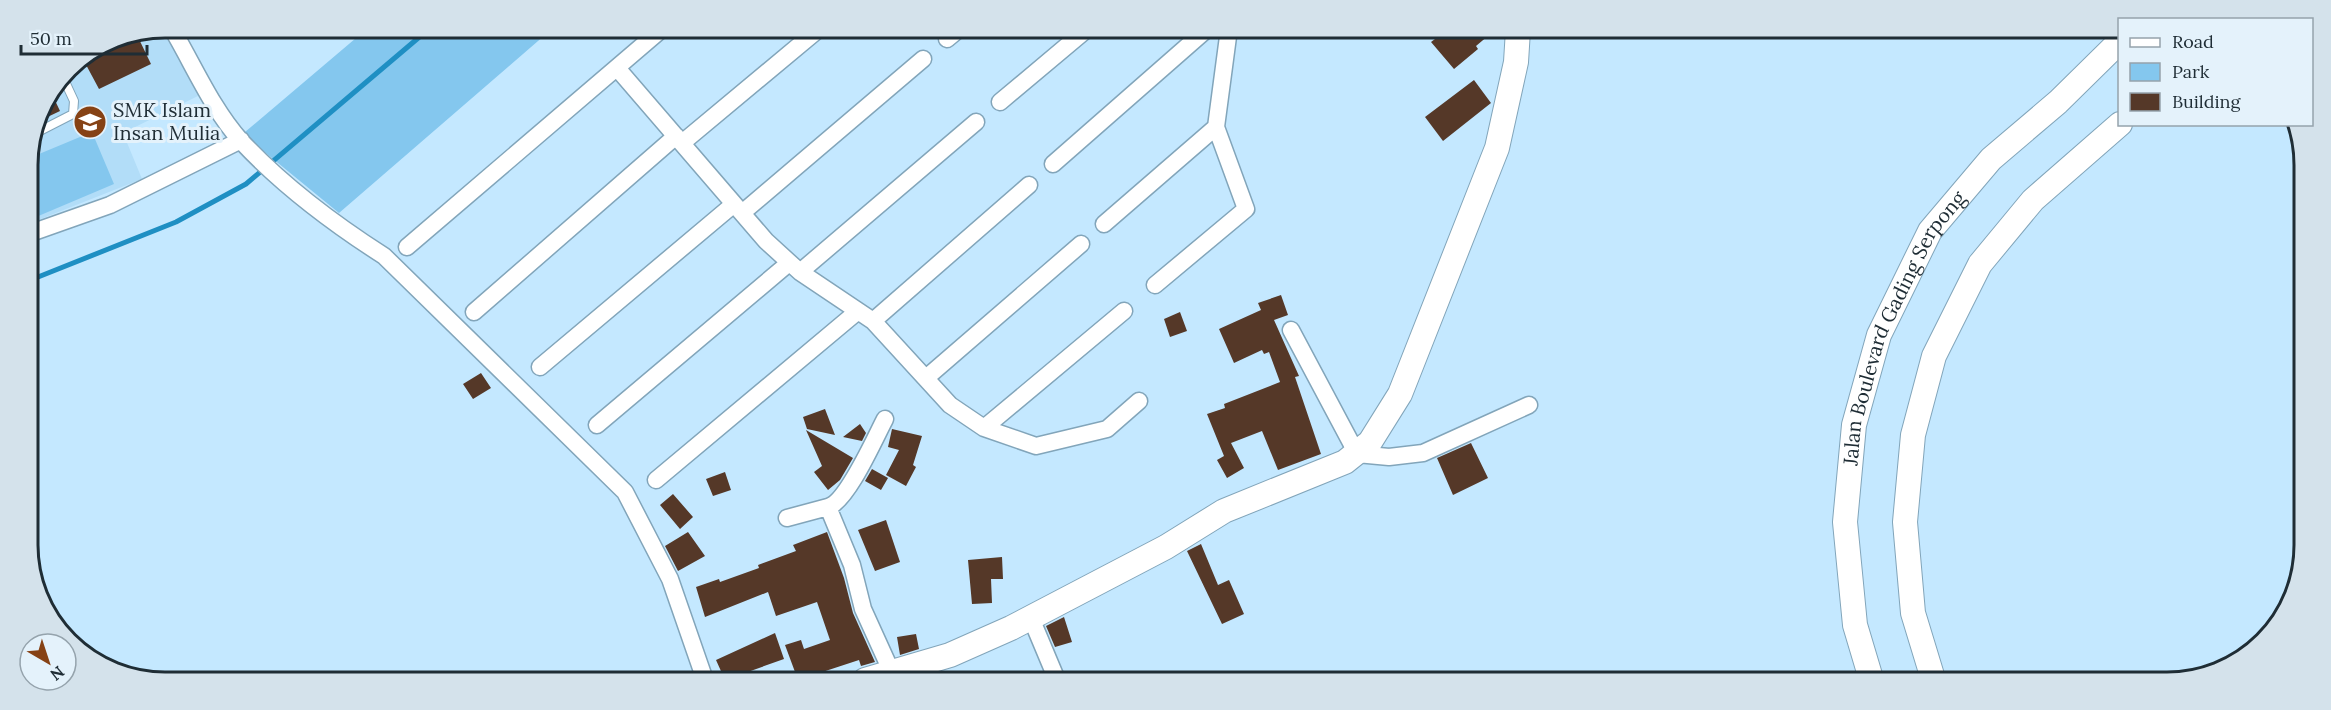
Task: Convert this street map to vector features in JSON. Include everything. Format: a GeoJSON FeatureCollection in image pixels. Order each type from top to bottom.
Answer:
{"type":"FeatureCollection","features":[{"type":"Feature","properties":{"kind":"main road"},"geometry":{"type":"LineString","coordinates":[[895,672],[950,655],[1032,618],[1166,547],[1224,511],[1333,467],[1357,454],[1370,442],[1400,394],[1497,148],[1516,62],[1518,38]]}},
{"type":"Feature","properties":{"kind":"main road","name":"Jalan Boulevard Gading Serpong"},"geometry":{"type":"LineString","coordinates":[[1869,672],[1855,625],[1845,522],[1854,425],[1878,335],[1930,231],[1991,159],[2058,102],[2118,43]]}},
{"type":"Feature","properties":{"kind":"main road","name":"Jalan Boulevard Gading Serpong"},"geometry":{"type":"LineString","coordinates":[[1931,672],[1913,613],[1905,522],[1913,435],[1934,356],[1980,264],[2033,200],[2118,126]]}},
{"type":"Feature","properties":{"kind":"street"},"geometry":{"type":"LineString","coordinates":[[177,38],[216,105],[241,140],[280,177],[351,235],[384,256],[625,492],[670,579],[702,672]]}},
{"type":"Feature","properties":{"kind":"street"},"geometry":{"type":"LineString","coordinates":[[407,247],[652,38]]}},
{"type":"Feature","properties":{"kind":"street"},"geometry":{"type":"LineString","coordinates":[[474,312],[679,140],[807,38]]}},
{"type":"Feature","properties":{"kind":"street"},"geometry":{"type":"LineString","coordinates":[[1000,102],[1076,38]]}},
{"type":"Feature","properties":{"kind":"street"},"geometry":{"type":"LineString","coordinates":[[1053,164],[1197,38]]}},
{"type":"Feature","properties":{"kind":"street"},"geometry":{"type":"LineString","coordinates":[[1155,285],[1246,209],[1216,127],[1228,38]]}},
{"type":"Feature","properties":{"kind":"street"},"geometry":{"type":"LineString","coordinates":[[540,367],[923,59]]}},
{"type":"Feature","properties":{"kind":"street"},"geometry":{"type":"LineString","coordinates":[[617,68],[738,208],[794,267],[873,321],[950,405],[984,428],[1036,446],[1107,429],[1139,400]]}},
{"type":"Feature","properties":{"kind":"street"},"geometry":{"type":"LineString","coordinates":[[597,424],[976,122]]}},
{"type":"Feature","properties":{"kind":"street"},"geometry":{"type":"LineString","coordinates":[[1104,224],[1216,127]]}},
{"type":"Feature","properties":{"kind":"street"},"geometry":{"type":"LineString","coordinates":[[38,230],[110,205],[241,140]]}},
{"type":"Feature","properties":{"kind":"street"},"geometry":{"type":"LineString","coordinates":[[873,321],[1029,184]]}},
{"type":"Feature","properties":{"kind":"street"},"geometry":{"type":"LineString","coordinates":[[926,378],[1081,244]]}},
{"type":"Feature","properties":{"kind":"street"},"geometry":{"type":"LineString","coordinates":[[656,480],[858,310]]}},
{"type":"Feature","properties":{"kind":"street"},"geometry":{"type":"LineString","coordinates":[[984,428],[1124,311]]}},
{"type":"Feature","properties":{"kind":"street"},"geometry":{"type":"LineString","coordinates":[[1290,330],[1357,454],[1389,456],[1423,453],[1529,405]]}},
{"type":"Feature","properties":{"kind":"street"},"geometry":{"type":"LineString","coordinates":[[787,518],[837,503],[885,419]]}},
{"type":"Feature","properties":{"kind":"street"},"geometry":{"type":"LineString","coordinates":[[828,507],[852,565],[863,609],[892,672]]}},
{"type":"Feature","properties":{"kind":"street"},"geometry":{"type":"LineString","coordinates":[[1032,618],[1054,672]]}},
{"type":"Feature","properties":{"kind":"lane"},"geometry":{"type":"LineString","coordinates":[[43,129],[73,114],[74,100],[66,84]]}},
{"type":"Feature","properties":{"kind":"shaded area","name":"SMK Islam Insan Mulia"},"geometry":{"type":"Polygon","coordinates":[[[167,38],[200,95],[123,133],[142,179],[38,220],[39,148],[47,116],[59,94],[87,64],[108,51],[140,40],[167,38]]]}},
{"type":"Feature","properties":{"kind":"green space"},"geometry":{"type":"Polygon","coordinates":[[[356,38],[541,38],[339,213],[256,145],[245,132],[356,38]]]}},
{"type":"Feature","properties":{"kind":"green space"},"geometry":{"type":"Polygon","coordinates":[[[92,132],[114,184],[38,216],[38,154],[92,132]]]}},
{"type":"Feature","properties":{"kind":"building"},"geometry":{"type":"Polygon","coordinates":[[[1436,38],[1486,38],[1476,46],[1478,49],[1454,69],[1431,42],[1436,38]]]}},
{"type":"Feature","properties":{"kind":"building"},"geometry":{"type":"Polygon","coordinates":[[[139,40],[151,64],[99,89],[86,65],[116,47],[139,40]]]}},
{"type":"Feature","properties":{"kind":"building"},"geometry":{"type":"Polygon","coordinates":[[[1474,80],[1491,103],[1443,141],[1425,117],[1474,80]]]}},
{"type":"Feature","properties":{"kind":"building"},"geometry":{"type":"Polygon","coordinates":[[[55,101],[60,111],[47,117],[55,101]]]}},
{"type":"Feature","properties":{"kind":"building"},"geometry":{"type":"Polygon","coordinates":[[[1281,295],[1288,315],[1274,320],[1299,376],[1295,377],[1321,454],[1278,470],[1262,431],[1231,443],[1244,468],[1227,478],[1217,460],[1224,456],[1207,414],[1225,408],[1224,404],[1280,382],[1269,352],[1264,354],[1262,350],[1234,363],[1219,329],[1261,310],[1258,303],[1281,295]]]}},
{"type":"Feature","properties":{"kind":"building"},"geometry":{"type":"Polygon","coordinates":[[[1180,312],[1187,331],[1170,337],[1164,319],[1180,312]]]}},
{"type":"Feature","properties":{"kind":"building"},"geometry":{"type":"Polygon","coordinates":[[[481,373],[491,388],[473,399],[463,384],[481,373]]]}},
{"type":"Feature","properties":{"kind":"building"},"geometry":{"type":"Polygon","coordinates":[[[825,409],[835,435],[807,429],[803,417],[825,409]]]}},
{"type":"Feature","properties":{"kind":"building"},"geometry":{"type":"Polygon","coordinates":[[[860,424],[866,433],[862,441],[843,437],[860,424]]]}},
{"type":"Feature","properties":{"kind":"building"},"geometry":{"type":"Polygon","coordinates":[[[892,429],[922,436],[913,465],[916,467],[906,486],[886,475],[899,450],[888,447],[892,429]]]}},
{"type":"Feature","properties":{"kind":"building"},"geometry":{"type":"Polygon","coordinates":[[[806,430],[853,458],[840,480],[828,490],[814,472],[822,466],[806,430]]]}},
{"type":"Feature","properties":{"kind":"building"},"geometry":{"type":"Polygon","coordinates":[[[1471,443],[1488,478],[1453,495],[1437,458],[1471,443]]]}},
{"type":"Feature","properties":{"kind":"building"},"geometry":{"type":"Polygon","coordinates":[[[872,469],[888,478],[881,490],[865,481],[872,469]]]}},
{"type":"Feature","properties":{"kind":"building"},"geometry":{"type":"Polygon","coordinates":[[[725,472],[731,490],[713,496],[706,479],[725,472]]]}},
{"type":"Feature","properties":{"kind":"building"},"geometry":{"type":"Polygon","coordinates":[[[673,494],[693,517],[680,529],[660,505],[673,494]]]}},
{"type":"Feature","properties":{"kind":"building"},"geometry":{"type":"Polygon","coordinates":[[[886,520],[900,562],[875,571],[858,530],[886,520]]]}},
{"type":"Feature","properties":{"kind":"building"},"geometry":{"type":"Polygon","coordinates":[[[688,532],[705,556],[678,571],[665,546],[688,532]]]}},
{"type":"Feature","properties":{"kind":"building"},"geometry":{"type":"Polygon","coordinates":[[[827,532],[844,578],[853,613],[875,662],[861,666],[859,660],[822,672],[795,672],[785,645],[801,640],[804,649],[830,640],[817,602],[776,616],[768,592],[705,617],[696,587],[719,579],[720,582],[759,568],[758,565],[796,551],[793,545],[827,532]]]}},
{"type":"Feature","properties":{"kind":"building"},"geometry":{"type":"Polygon","coordinates":[[[1201,544],[1218,585],[1229,580],[1244,614],[1222,624],[1187,551],[1201,544]]]}},
{"type":"Feature","properties":{"kind":"building"},"geometry":{"type":"Polygon","coordinates":[[[1002,557],[1003,579],[991,579],[992,603],[972,604],[968,560],[1002,557]]]}},
{"type":"Feature","properties":{"kind":"building"},"geometry":{"type":"Polygon","coordinates":[[[1064,617],[1072,642],[1055,647],[1046,626],[1064,617]]]}},
{"type":"Feature","properties":{"kind":"building"},"geometry":{"type":"Polygon","coordinates":[[[775,633],[784,659],[748,672],[721,672],[716,660],[775,633]]]}},
{"type":"Feature","properties":{"kind":"building"},"geometry":{"type":"Polygon","coordinates":[[[916,634],[919,649],[900,655],[897,637],[916,634]]]}},
{"type":"Feature","properties":{"kind":"waterway"},"geometry":{"type":"LineString","coordinates":[[38,277],[176,222],[246,184],[418,38]]}},
{"type":"Feature","properties":{"kind":"place","name":"SMK Islam Insan Mulia"},"geometry":{"type":"Point","coordinates":[90,122]}}]}
